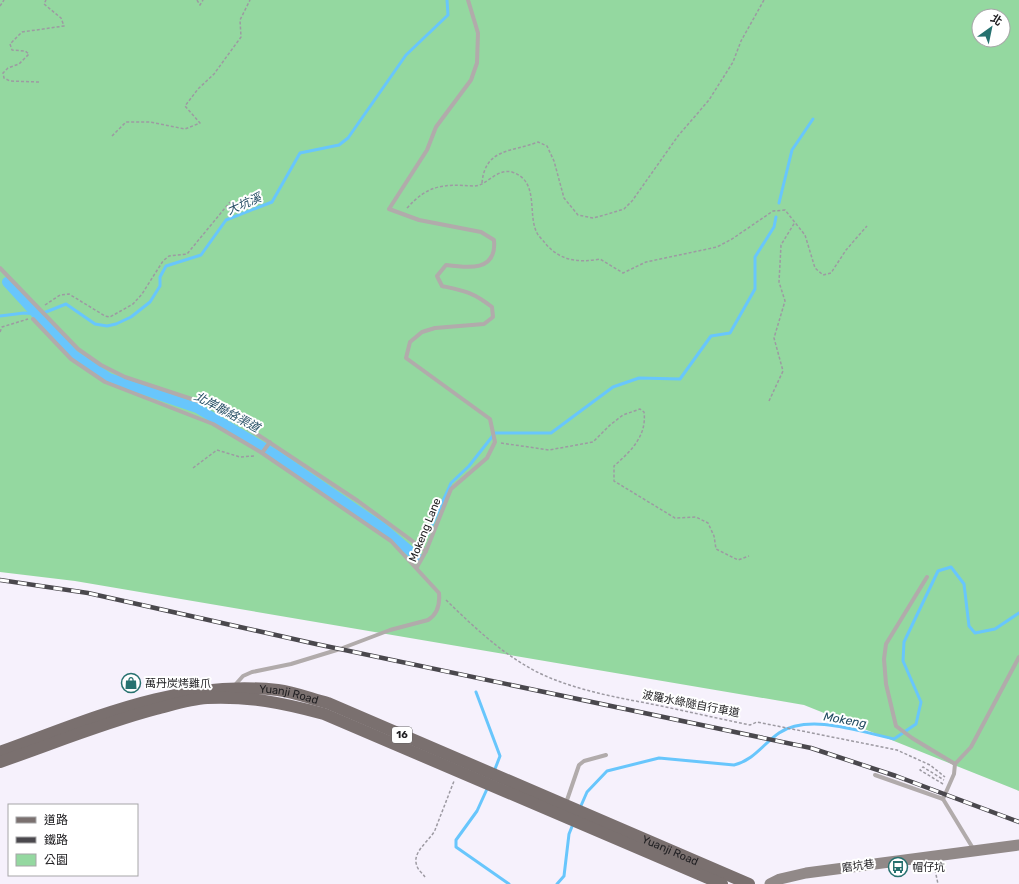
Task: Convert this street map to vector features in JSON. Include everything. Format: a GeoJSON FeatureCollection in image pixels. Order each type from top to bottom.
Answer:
{"type":"FeatureCollection","features":[{"type":"Feature","properties":{"kind":"main road","name":"Yuanji Road"},"geometry":{"type":"LineString","coordinates":[[0,752],[124,707],[196,690],[232,688],[279,690],[328,703],[564,810]]}},
{"type":"Feature","properties":{"kind":"main road","name":"Yuanji Road"},"geometry":{"type":"LineString","coordinates":[[0,762],[130,716],[205,698],[255,699],[278,702],[324,714],[458,771],[564,810]]}},
{"type":"Feature","properties":{"kind":"main road","name":"16"},"geometry":{"type":"LineString","coordinates":[[564,810],[589,821]]}},
{"type":"Feature","properties":{"kind":"main road","name":"Yuanji Road"},"geometry":{"type":"LineString","coordinates":[[589,821],[722,884]]}},
{"type":"Feature","properties":{"kind":"main road","name":"Yuanji Road"},"geometry":{"type":"LineString","coordinates":[[589,821],[749,884]]}},
{"type":"Feature","properties":{"kind":"street","name":"磨坑巷"},"geometry":{"type":"LineString","coordinates":[[770,884],[780,879],[806,873],[1015,845]]}},
{"type":"Feature","properties":{"kind":"lane"},"geometry":{"type":"LineString","coordinates":[[468,0],[478,33],[477,63],[472,80],[436,126],[427,150],[389,209],[419,220],[481,232],[494,240],[495,252],[489,261],[476,267],[463,268],[446,264],[437,276],[442,286],[469,291],[492,307],[493,317],[484,324],[471,327],[435,328],[422,332],[410,342],[406,358],[490,419],[495,441]]}},
{"type":"Feature","properties":{"kind":"lane"},"geometry":{"type":"LineString","coordinates":[[0,268],[78,349],[101,365],[125,377],[216,407],[358,501],[426,551]]}},
{"type":"Feature","properties":{"kind":"lane"},"geometry":{"type":"LineString","coordinates":[[32,319],[71,360],[105,382],[213,424],[262,453],[391,541],[417,567]]}},
{"type":"Feature","properties":{"kind":"lane","name":"Mokeng Lane"},"geometry":{"type":"LineString","coordinates":[[439,593],[417,567],[426,551],[451,489],[487,458],[495,441]]}},
{"type":"Feature","properties":{"kind":"lane"},"geometry":{"type":"LineString","coordinates":[[262,453],[270,442]]}},
{"type":"Feature","properties":{"kind":"lane"},"geometry":{"type":"LineString","coordinates":[[927,577],[886,644],[884,659],[886,684],[896,726],[912,738],[955,764]]}},
{"type":"Feature","properties":{"kind":"lane"},"geometry":{"type":"LineString","coordinates":[[232,688],[243,676],[252,672],[291,664],[340,649],[390,630],[428,620],[432,618],[438,607],[439,593]]}},
{"type":"Feature","properties":{"kind":"lane"},"geometry":{"type":"LineString","coordinates":[[943,799],[954,774],[955,764],[971,747],[1019,657]]}},
{"type":"Feature","properties":{"kind":"lane"},"geometry":{"type":"LineString","coordinates":[[564,810],[579,765],[584,761],[606,755]]}},
{"type":"Feature","properties":{"kind":"lane"},"geometry":{"type":"LineString","coordinates":[[875,775],[943,799],[974,850]]}},
{"type":"Feature","properties":{"kind":"path"},"geometry":{"type":"LineString","coordinates":[[0,6],[4,0]]}},
{"type":"Feature","properties":{"kind":"path"},"geometry":{"type":"LineString","coordinates":[[39,82],[10,81],[4,78],[3,73],[8,68],[18,64],[29,54],[25,51],[12,50],[10,44],[22,32],[64,26],[62,18],[44,4],[46,0]]}},
{"type":"Feature","properties":{"kind":"path"},"geometry":{"type":"LineString","coordinates":[[197,0],[200,5],[203,0]]}},
{"type":"Feature","properties":{"kind":"path"},"geometry":{"type":"LineString","coordinates":[[112,136],[126,122],[150,122],[185,129],[200,123],[185,106],[198,89],[214,74],[241,37],[240,20],[250,0]]}},
{"type":"Feature","properties":{"kind":"path"},"geometry":{"type":"LineString","coordinates":[[482,183],[482,171],[486,163],[495,156],[512,148],[538,142],[547,146],[554,161],[564,198],[578,215],[593,218],[624,209],[632,201],[678,136],[709,100],[733,62],[741,41],[764,0]]}},
{"type":"Feature","properties":{"kind":"path"},"geometry":{"type":"LineString","coordinates":[[401,214],[419,195],[434,188],[454,185],[476,186],[500,173],[510,172],[519,175],[527,184],[533,200],[537,233],[551,250],[568,260],[583,262],[600,259],[623,273],[646,262],[717,247],[732,239],[773,211],[785,210],[805,235],[815,268],[823,275],[831,273],[846,250],[867,226]]}},
{"type":"Feature","properties":{"kind":"path"},"geometry":{"type":"LineString","coordinates":[[40,308],[60,295],[69,294],[104,316],[110,316],[133,304],[142,294],[163,261],[169,256],[187,254],[230,202]]}},
{"type":"Feature","properties":{"kind":"path"},"geometry":{"type":"LineString","coordinates":[[769,401],[783,371],[774,338],[785,301],[779,282],[781,245],[795,222]]}},
{"type":"Feature","properties":{"kind":"path"},"geometry":{"type":"LineString","coordinates":[[0,332],[2,327],[32,319]]}},
{"type":"Feature","properties":{"kind":"path"},"geometry":{"type":"LineString","coordinates":[[495,441],[549,450],[592,442],[623,415],[640,409],[644,412],[645,423],[635,447],[614,466],[614,481],[675,518],[696,517],[708,523],[714,536],[716,549],[738,560],[749,556]]}},
{"type":"Feature","properties":{"kind":"path"},"geometry":{"type":"LineString","coordinates":[[192,468],[217,450],[240,457],[252,457],[262,453]]}},
{"type":"Feature","properties":{"kind":"path","name":"波羅水綠隧自行車道"},"geometry":{"type":"LineString","coordinates":[[439,593],[475,628],[513,657],[538,672],[566,685],[595,693],[742,723],[750,724],[758,722],[897,750],[930,765],[946,778],[944,781],[922,767],[920,770],[948,788]]}},
{"type":"Feature","properties":{"kind":"path"},"geometry":{"type":"LineString","coordinates":[[425,877],[417,866],[417,858],[423,843],[431,837],[435,830],[458,771]]}},
{"type":"Feature","properties":{"kind":"path"},"geometry":{"type":"LineString","coordinates":[[932,855],[938,884]]}},
{"type":"Feature","properties":{"kind":"green space"},"geometry":{"type":"Polygon","coordinates":[[[0,0],[1019,0],[1019,791],[804,705],[75,581],[0,572],[0,0]]]}},
{"type":"Feature","properties":{"kind":"waterway","name":"大坑溪"},"geometry":{"type":"LineString","coordinates":[[0,316],[24,313],[41,314],[66,304],[95,324],[107,326],[116,324],[131,317],[150,302],[160,286],[160,277],[166,266],[201,255],[226,220],[272,202],[300,153],[339,145],[348,138],[406,55],[448,15],[447,0]]}},
{"type":"Feature","properties":{"kind":"waterway"},"geometry":{"type":"LineString","coordinates":[[779,203],[792,150],[813,119]]}},
{"type":"Feature","properties":{"kind":"waterway"},"geometry":{"type":"LineString","coordinates":[[428,534],[451,483],[469,466],[495,433],[551,433],[613,387],[639,378],[680,379],[711,336],[730,333],[755,289],[755,257],[774,227],[776,217]]}},
{"type":"Feature","properties":{"kind":"waterway","name":"北岸聯絡渠道"},"geometry":{"type":"LineString","coordinates":[[7,282],[74,355],[109,378],[197,408],[273,453],[383,528],[417,557]]}},
{"type":"Feature","properties":{"kind":"waterway","name":"Mokeng"},"geometry":{"type":"LineString","coordinates":[[580,808],[587,792],[607,771],[659,758],[734,765],[753,756],[773,737],[791,727],[820,724],[851,729],[894,739],[916,724],[921,702],[903,661],[904,642],[938,571],[951,567],[964,584],[969,626],[975,633],[995,629],[1019,613]]}},
{"type":"Feature","properties":{"kind":"waterway"},"geometry":{"type":"LineString","coordinates":[[476,692],[500,756],[495,769]]}},
{"type":"Feature","properties":{"kind":"waterway"},"geometry":{"type":"LineString","coordinates":[[487,789],[477,811],[456,840],[456,847],[509,884]]}},
{"type":"Feature","properties":{"kind":"waterway","name":"Mokeng"},"geometry":{"type":"LineString","coordinates":[[557,884],[564,876],[569,834],[573,824]]}},
{"type":"Feature","properties":{"kind":"railway"},"geometry":{"type":"LineString","coordinates":[[0,580],[88,593],[316,644],[811,748],[896,776],[1019,822]]}},
{"type":"Feature","properties":{"kind":"place","name":"萬丹炭烤雞爪"},"geometry":{"type":"Point","coordinates":[131,683]}},
{"type":"Feature","properties":{"kind":"place","name":"帽仔坑"},"geometry":{"type":"Point","coordinates":[898,867]}}]}
